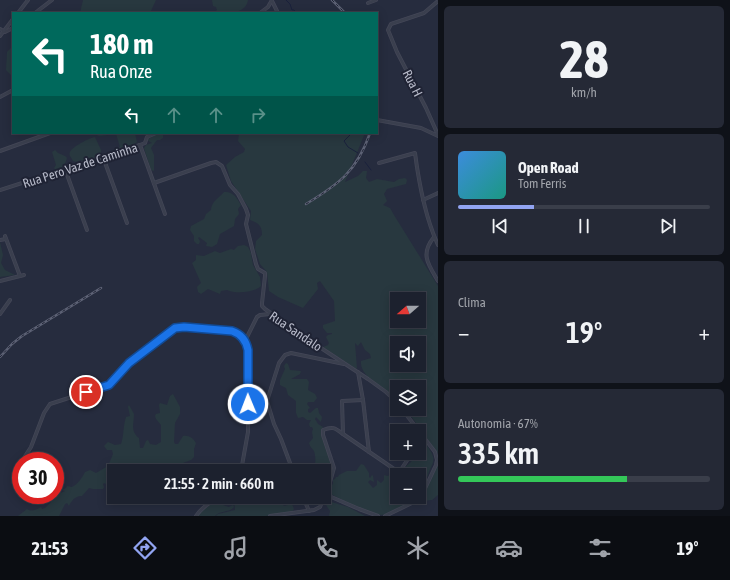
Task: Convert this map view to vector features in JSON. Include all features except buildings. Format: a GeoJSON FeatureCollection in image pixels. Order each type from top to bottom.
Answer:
{"type":"FeatureCollection","features":[{"type":"Feature","properties":{"kind":"street"},"geometry":{"type":"LineString","coordinates":[[19,12],[28,0]]}},
{"type":"Feature","properties":{"kind":"street"},"geometry":{"type":"LineString","coordinates":[[36,12],[52,0]]}},
{"type":"Feature","properties":{"kind":"street"},"geometry":{"type":"LineString","coordinates":[[261,12],[268,7],[272,0]]}},
{"type":"Feature","properties":{"kind":"street"},"geometry":{"type":"LineString","coordinates":[[272,0],[278,12]]}},
{"type":"Feature","properties":{"kind":"street"},"geometry":{"type":"LineString","coordinates":[[368,4],[376,0]]}},
{"type":"Feature","properties":{"kind":"street","name":"Rua H"},"geometry":{"type":"LineString","coordinates":[[438,1],[424,13],[391,24],[388,30],[397,52],[438,135]]}},
{"type":"Feature","properties":{"kind":"street"},"geometry":{"type":"LineString","coordinates":[[0,36],[12,20]]}},
{"type":"Feature","properties":{"kind":"street"},"geometry":{"type":"LineString","coordinates":[[0,29],[3,32]]}},
{"type":"Feature","properties":{"kind":"street"},"geometry":{"type":"LineString","coordinates":[[3,32],[12,29]]}},
{"type":"Feature","properties":{"kind":"street"},"geometry":{"type":"LineString","coordinates":[[0,97],[12,91]]}},
{"type":"Feature","properties":{"kind":"street"},"geometry":{"type":"LineString","coordinates":[[378,120],[422,128],[438,135]]}},
{"type":"Feature","properties":{"kind":"street"},"geometry":{"type":"LineString","coordinates":[[0,151],[47,134]]}},
{"type":"Feature","properties":{"kind":"street","name":"Rua Pero Vaz de Caminha"},"geometry":{"type":"LineString","coordinates":[[0,190],[12,188],[140,145],[145,142],[147,137],[154,134]]}},
{"type":"Feature","properties":{"kind":"street"},"geometry":{"type":"LineString","coordinates":[[140,145],[165,214]]}},
{"type":"Feature","properties":{"kind":"street"},"geometry":{"type":"LineString","coordinates":[[379,163],[415,153],[423,200],[438,245]]}},
{"type":"Feature","properties":{"kind":"street"},"geometry":{"type":"LineString","coordinates":[[103,157],[127,224]]}},
{"type":"Feature","properties":{"kind":"street","name":"Rua Sandalo"},"geometry":{"type":"LineString","coordinates":[[154,183],[211,163],[216,162],[220,164],[230,185],[240,198],[248,213],[246,224],[256,264],[258,269],[265,273],[262,306],[271,314],[358,372],[390,396]]}},
{"type":"Feature","properties":{"kind":"street"},"geometry":{"type":"LineString","coordinates":[[65,169],[87,230]]}},
{"type":"Feature","properties":{"kind":"street"},"geometry":{"type":"LineString","coordinates":[[423,200],[438,193]]}},
{"type":"Feature","properties":{"kind":"street"},"geometry":{"type":"LineString","coordinates":[[434,236],[427,247],[426,253],[429,265],[438,281]]}},
{"type":"Feature","properties":{"kind":"street"},"geometry":{"type":"LineString","coordinates":[[0,240],[6,237],[20,276]]}},
{"type":"Feature","properties":{"kind":"street"},"geometry":{"type":"LineString","coordinates":[[0,281],[24,275]]}},
{"type":"Feature","properties":{"kind":"street"},"geometry":{"type":"LineString","coordinates":[[0,314],[10,300]]}},
{"type":"Feature","properties":{"kind":"street"},"geometry":{"type":"LineString","coordinates":[[245,341],[257,317],[260,315],[271,314]]}},
{"type":"Feature","properties":{"kind":"street"},"geometry":{"type":"LineString","coordinates":[[28,452],[44,413],[50,404],[109,385],[129,363],[171,330],[184,327],[232,331],[236,332],[245,341],[248,350],[248,432],[243,464]]}},
{"type":"Feature","properties":{"kind":"street"},"geometry":{"type":"LineString","coordinates":[[290,464],[274,424],[267,401],[279,363],[284,355],[291,353],[346,365]]}},
{"type":"Feature","properties":{"kind":"street"},"geometry":{"type":"LineString","coordinates":[[358,372],[370,452]]}},
{"type":"Feature","properties":{"kind":"street"},"geometry":{"type":"LineString","coordinates":[[343,434],[342,402],[363,400]]}},
{"type":"Feature","properties":{"kind":"street"},"geometry":{"type":"LineString","coordinates":[[248,408],[267,401]]}},
{"type":"Feature","properties":{"kind":"street"},"geometry":{"type":"LineString","coordinates":[[407,416],[414,424]]}},
{"type":"Feature","properties":{"kind":"street"},"geometry":{"type":"LineString","coordinates":[[331,478],[334,468],[323,435],[324,430],[329,428],[336,428],[397,471],[400,471],[407,460]]}},
{"type":"Feature","properties":{"kind":"street"},"geometry":{"type":"LineString","coordinates":[[385,516],[418,500],[421,497],[436,464],[436,457],[426,441]]}},
{"type":"Feature","properties":{"kind":"street"},"geometry":{"type":"LineString","coordinates":[[331,497],[378,516]]}},
{"type":"Feature","properties":{"kind":"street"},"geometry":{"type":"LineString","coordinates":[[196,516],[208,504]]}},
{"type":"Feature","properties":{"kind":"street"},"geometry":{"type":"LineString","coordinates":[[306,504],[309,511]]}},
{"type":"Feature","properties":{"kind":"street"},"geometry":{"type":"LineString","coordinates":[[270,516],[318,509],[321,504]]}},
{"type":"Feature","properties":{"kind":"shaded area"},"geometry":{"type":"Polygon","coordinates":[[[83,0],[156,0],[150,12],[80,12],[83,0]]]}},
{"type":"Feature","properties":{"kind":"shaded area"},"geometry":{"type":"Polygon","coordinates":[[[212,0],[248,0],[243,8],[234,12],[215,12],[217,10],[216,7],[213,6],[212,0]]]}},
{"type":"Feature","properties":{"kind":"shaded area"},"geometry":{"type":"Polygon","coordinates":[[[12,47],[12,76],[6,70],[7,52],[12,47]]]}},
{"type":"Feature","properties":{"kind":"shaded area"},"geometry":{"type":"Polygon","coordinates":[[[94,134],[116,134],[99,136],[94,134]]]}},
{"type":"Feature","properties":{"kind":"shaded area"},"geometry":{"type":"Polygon","coordinates":[[[116,134],[135,134],[137,142],[131,146],[106,155],[105,154],[120,147],[116,134]]]}},
{"type":"Feature","properties":{"kind":"shaded area"},"geometry":{"type":"Polygon","coordinates":[[[156,134],[163,134],[163,138],[157,140],[151,148],[154,155],[154,171],[151,170],[144,148],[146,145],[152,143],[147,140],[156,134]]]}},
{"type":"Feature","properties":{"kind":"shaded area"},"geometry":{"type":"Polygon","coordinates":[[[239,134],[365,134],[345,182],[358,176],[363,171],[367,171],[366,178],[369,182],[377,179],[394,182],[405,178],[407,180],[406,184],[387,189],[384,194],[387,201],[383,205],[390,208],[438,286],[438,454],[426,437],[426,424],[417,424],[411,416],[426,416],[426,380],[390,380],[390,394],[374,382],[364,372],[361,361],[371,358],[370,354],[365,350],[361,342],[358,346],[355,343],[356,369],[323,347],[328,345],[329,343],[326,337],[332,333],[327,333],[323,328],[323,325],[335,321],[334,301],[320,281],[317,283],[318,289],[303,308],[278,297],[269,291],[267,272],[260,264],[255,249],[256,241],[262,235],[261,229],[257,223],[250,220],[251,211],[231,181],[226,165],[235,157],[244,152],[245,149],[238,141],[239,134]]]}},
{"type":"Feature","properties":{"kind":"shaded area"},"geometry":{"type":"Polygon","coordinates":[[[95,137],[101,150],[101,155],[99,157],[83,161],[73,161],[69,154],[71,150],[81,143],[95,137]]]}},
{"type":"Feature","properties":{"kind":"shaded area"},"geometry":{"type":"Polygon","coordinates":[[[55,150],[67,158],[63,166],[56,170],[54,168],[56,165],[52,152],[55,150]]]}},
{"type":"Feature","properties":{"kind":"shaded area"},"geometry":{"type":"Polygon","coordinates":[[[224,192],[232,194],[241,205],[238,209],[239,214],[235,219],[234,226],[220,234],[217,244],[212,247],[206,246],[207,243],[199,237],[198,238],[200,241],[199,244],[197,244],[194,241],[194,236],[190,230],[191,226],[204,219],[206,214],[211,210],[214,202],[224,192]]]}},
{"type":"Feature","properties":{"kind":"shaded area"},"geometry":{"type":"Polygon","coordinates":[[[0,242],[3,255],[1,263],[5,270],[15,275],[0,277],[0,242]]]}},
{"type":"Feature","properties":{"kind":"shaded area"},"geometry":{"type":"Polygon","coordinates":[[[244,245],[248,247],[251,253],[253,265],[260,277],[261,286],[254,290],[244,292],[227,290],[221,291],[220,294],[208,289],[201,294],[198,292],[197,287],[201,283],[192,263],[196,260],[196,255],[204,256],[215,251],[220,253],[231,249],[234,250],[238,246],[244,245]]]}},
{"type":"Feature","properties":{"kind":"shaded area"},"geometry":{"type":"Polygon","coordinates":[[[286,363],[288,364],[290,370],[301,371],[300,374],[291,379],[307,379],[309,382],[308,390],[315,394],[317,398],[314,402],[308,402],[307,404],[310,408],[308,409],[308,412],[310,413],[318,408],[322,417],[321,422],[316,417],[315,419],[318,424],[323,427],[321,433],[330,464],[315,463],[314,451],[309,443],[313,438],[313,429],[309,424],[311,420],[307,420],[303,417],[298,418],[296,413],[296,401],[288,395],[286,388],[280,385],[280,380],[285,369],[284,366],[286,363]]]}},
{"type":"Feature","properties":{"kind":"shaded area"},"geometry":{"type":"Polygon","coordinates":[[[173,394],[180,407],[180,414],[175,423],[174,442],[175,444],[178,444],[183,436],[191,437],[196,443],[194,457],[182,464],[109,464],[113,454],[112,450],[107,450],[104,446],[108,442],[115,445],[121,444],[126,417],[130,416],[129,405],[134,414],[133,430],[139,438],[140,448],[143,448],[148,440],[150,444],[156,445],[161,442],[161,425],[155,416],[156,414],[160,413],[160,403],[167,405],[170,396],[173,394]]]}},
{"type":"Feature","properties":{"kind":"shaded area"},"geometry":{"type":"Polygon","coordinates":[[[426,444],[433,456],[433,462],[426,479],[426,468],[404,468],[412,460],[426,460],[426,444]]]}},
{"type":"Feature","properties":{"kind":"shaded area"},"geometry":{"type":"Polygon","coordinates":[[[438,463],[438,495],[432,500],[426,501],[426,489],[438,463]]]}},
{"type":"Feature","properties":{"kind":"shaded area"},"geometry":{"type":"Polygon","coordinates":[[[361,464],[364,465],[369,473],[369,477],[370,478],[372,475],[373,476],[374,482],[370,480],[368,482],[373,488],[377,485],[377,480],[381,483],[384,480],[384,475],[390,475],[390,504],[407,504],[389,513],[381,515],[363,509],[331,494],[331,486],[336,477],[347,471],[356,471],[361,464]]]}},
{"type":"Feature","properties":{"kind":"shaded area"},"geometry":{"type":"Polygon","coordinates":[[[107,467],[107,483],[103,484],[103,489],[89,488],[82,496],[78,496],[74,499],[69,506],[67,503],[65,504],[59,516],[18,516],[27,509],[36,510],[41,507],[42,509],[45,508],[49,504],[64,504],[64,489],[67,486],[74,486],[80,481],[85,472],[90,470],[96,473],[107,467]]]}},
{"type":"Feature","properties":{"kind":"shaded area"},"geometry":{"type":"Polygon","coordinates":[[[331,502],[348,507],[365,516],[329,516],[330,511],[326,505],[331,504],[331,502]]]}},
{"type":"Feature","properties":{"kind":"shaded area"},"geometry":{"type":"Polygon","coordinates":[[[209,504],[222,504],[229,507],[233,505],[234,507],[215,516],[198,516],[209,504]]]}},
{"type":"Feature","properties":{"kind":"shaded area"},"geometry":{"type":"Polygon","coordinates":[[[235,504],[282,504],[284,506],[292,504],[294,509],[292,512],[266,516],[216,516],[218,514],[235,510],[235,504]]]}},
{"type":"Feature","properties":{"kind":"waterway"},"geometry":{"type":"LineString","coordinates":[[286,0],[290,4],[292,10],[295,12]]}},
{"type":"Feature","properties":{"kind":"waterway"},"geometry":{"type":"LineString","coordinates":[[351,134],[344,141],[348,147],[358,153]]}},
{"type":"Feature","properties":{"kind":"waterway"},"geometry":{"type":"LineString","coordinates":[[365,162],[371,170]]}},
{"type":"Feature","properties":{"kind":"railway"},"geometry":{"type":"LineString","coordinates":[[332,0],[344,12]]}},
{"type":"Feature","properties":{"kind":"railway"},"geometry":{"type":"LineString","coordinates":[[306,204],[328,190],[346,175],[359,157],[370,134]]}},
{"type":"Feature","properties":{"kind":"railway"},"geometry":{"type":"LineString","coordinates":[[0,357],[22,336],[101,288]]}},
{"type":"Feature","properties":{"kind":"route"},"geometry":{"type":"LineString","coordinates":[[86,392],[109,385],[123,368],[175,328],[184,327],[225,330],[236,332],[243,338],[247,346],[248,404]]}}]}
